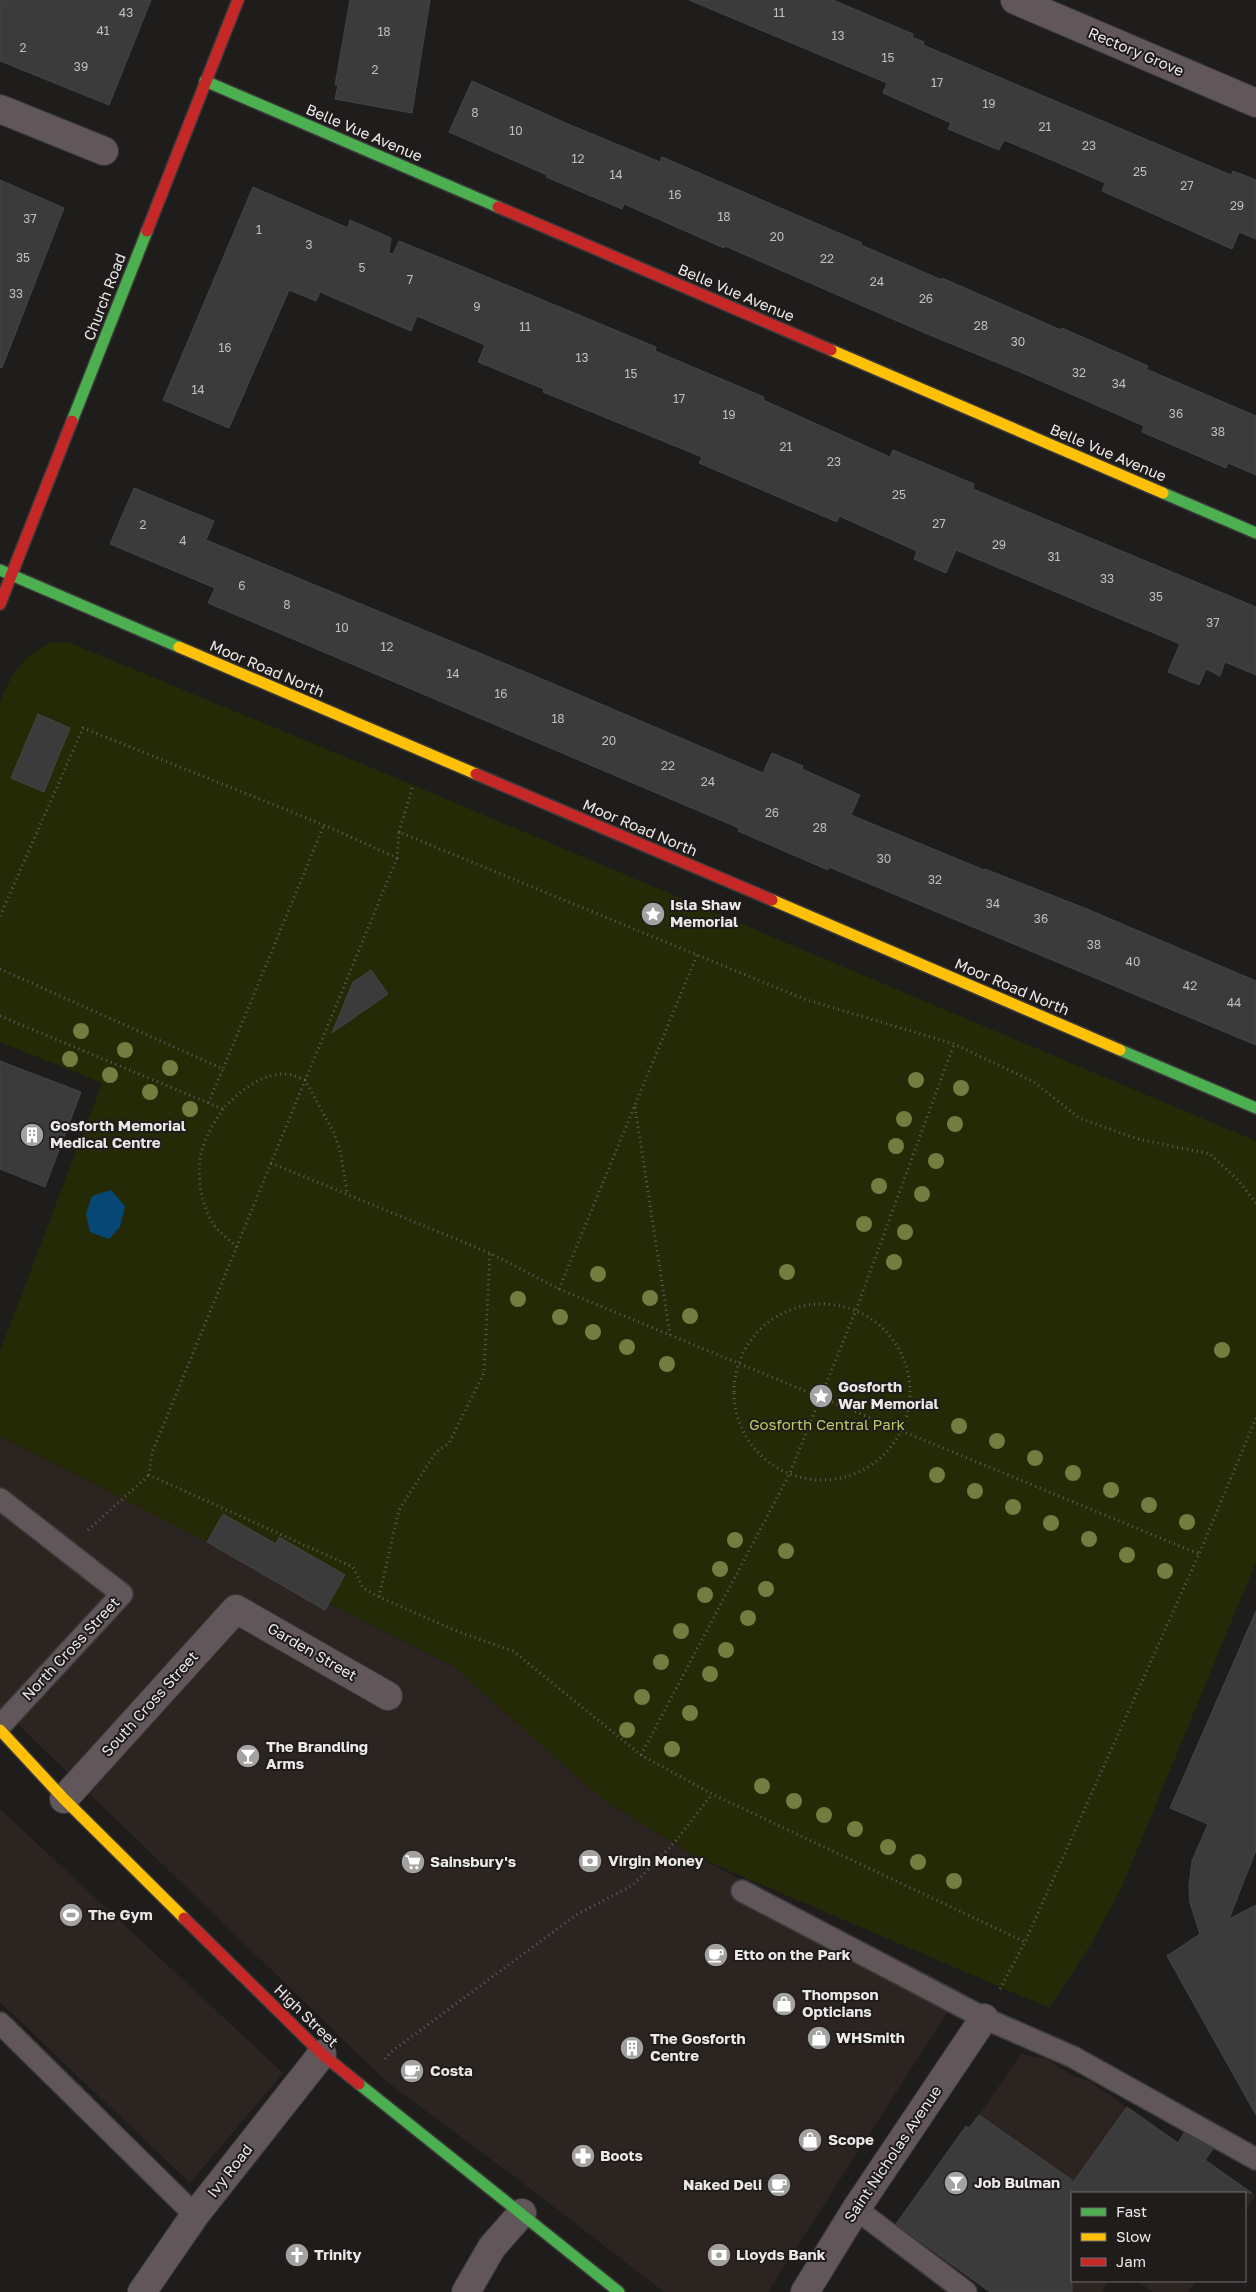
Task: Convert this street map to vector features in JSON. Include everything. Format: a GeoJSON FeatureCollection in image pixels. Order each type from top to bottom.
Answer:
{"type":"FeatureCollection","features":[{"type":"Feature","properties":{"kind":"street","name":"Church Road"},"geometry":{"type":"LineString","coordinates":[[0,604],[238,0]]}},
{"type":"Feature","properties":{"kind":"street","name":"Rectory Grove"},"geometry":{"type":"LineString","coordinates":[[1015,0],[1256,103]]}},
{"type":"Feature","properties":{"kind":"street","name":"Belle Vue Avenue"},"geometry":{"type":"LineString","coordinates":[[205,81],[1256,533]]}},
{"type":"Feature","properties":{"kind":"street"},"geometry":{"type":"LineString","coordinates":[[0,108],[104,151]]}},
{"type":"Feature","properties":{"kind":"street","name":"Moor Road North"},"geometry":{"type":"LineString","coordinates":[[0,570],[1256,1108]]}},
{"type":"Feature","properties":{"kind":"street","name":"Garden Street"},"geometry":{"type":"LineString","coordinates":[[236,1609],[388,1696]]}},
{"type":"Feature","properties":{"kind":"street","name":"South Cross Street"},"geometry":{"type":"LineString","coordinates":[[64,1799],[236,1609]]}},
{"type":"Feature","properties":{"kind":"street","name":"High Street"},"geometry":{"type":"LineString","coordinates":[[0,1728],[64,1799],[322,2054],[619,2292]]}},
{"type":"Feature","properties":{"kind":"street","name":"Saint Nicholas Avenue"},"geometry":{"type":"LineString","coordinates":[[805,2292],[856,2209],[984,2018]]}},
{"type":"Feature","properties":{"kind":"street","name":"Ivy Road"},"geometry":{"type":"LineString","coordinates":[[142,2292],[195,2215],[322,2054]]}},
{"type":"Feature","properties":{"kind":"street"},"geometry":{"type":"LineString","coordinates":[[466,2292],[492,2247],[522,2213]]}},
{"type":"Feature","properties":{"kind":"lane"},"geometry":{"type":"LineString","coordinates":[[0,1499],[66,1550]]}},
{"type":"Feature","properties":{"kind":"lane","name":"North Cross Street"},"geometry":{"type":"LineString","coordinates":[[0,1728],[122,1594],[66,1550]]}},
{"type":"Feature","properties":{"kind":"lane"},"geometry":{"type":"LineString","coordinates":[[742,1891],[984,2018],[1073,2057],[1256,2159]]}},
{"type":"Feature","properties":{"kind":"lane"},"geometry":{"type":"LineString","coordinates":[[0,2023],[195,2215]]}},
{"type":"Feature","properties":{"kind":"lane"},"geometry":{"type":"LineString","coordinates":[[856,2209],[966,2292]]}},
{"type":"Feature","properties":{"kind":"path"},"geometry":{"type":"LineString","coordinates":[[0,916],[83,728],[324,825],[397,858]]}},
{"type":"Feature","properties":{"kind":"path"},"geometry":{"type":"LineString","coordinates":[[66,1550],[149,1475],[152,1453],[397,858],[399,832],[423,752]]}},
{"type":"Feature","properties":{"kind":"path"},"geometry":{"type":"LineString","coordinates":[[208,1103],[324,825]]}},
{"type":"Feature","properties":{"kind":"path"},"geometry":{"type":"LineString","coordinates":[[399,832],[804,999],[954,1044],[1034,1082],[1079,1118],[1138,1139],[1210,1154],[1238,1180],[1256,1203]]}},
{"type":"Feature","properties":{"kind":"path"},"geometry":{"type":"LineString","coordinates":[[558,1289],[697,955]]}},
{"type":"Feature","properties":{"kind":"path"},"geometry":{"type":"LineString","coordinates":[[0,969],[223,1069]]}},
{"type":"Feature","properties":{"kind":"path"},"geometry":{"type":"LineString","coordinates":[[0,1016],[223,1109]]}},
{"type":"Feature","properties":{"kind":"path"},"geometry":{"type":"LineString","coordinates":[[641,1755],[789,1475],[856,1310],[954,1044]]}},
{"type":"Feature","properties":{"kind":"path"},"geometry":{"type":"LineString","coordinates":[[237,1247],[216,1228],[207,1212],[200,1173],[201,1154],[210,1129],[223,1109],[251,1085],[270,1075],[288,1074],[305,1080],[330,1125],[340,1150],[347,1193]]}},
{"type":"Feature","properties":{"kind":"path"},"geometry":{"type":"LineString","coordinates":[[635,1106],[670,1335]]}},
{"type":"Feature","properties":{"kind":"path"},"geometry":{"type":"LineString","coordinates":[[271,1163],[490,1253],[558,1289],[821,1396],[1199,1554]]}},
{"type":"Feature","properties":{"kind":"path"},"geometry":{"type":"LineString","coordinates":[[378,1598],[399,1510],[436,1452],[449,1443],[484,1373],[490,1253]]}},
{"type":"Feature","properties":{"kind":"path"},"geometry":{"type":"LineString","coordinates":[[828,1304],[856,1310],[880,1325],[898,1348],[908,1374],[910,1403],[901,1430],[886,1452],[866,1469],[841,1479],[815,1481],[789,1475],[766,1461],[747,1441],[736,1416],[733,1390],[738,1363],[752,1338],[773,1318],[799,1307],[828,1304]]}},
{"type":"Feature","properties":{"kind":"path"},"geometry":{"type":"LineString","coordinates":[[984,2018],[1025,1942],[1199,1554],[1256,1418]]}},
{"type":"Feature","properties":{"kind":"path"},"geometry":{"type":"LineString","coordinates":[[149,1475],[353,1567],[363,1588],[378,1598],[459,1632],[513,1651],[641,1755],[712,1794],[1025,1942]]}},
{"type":"Feature","properties":{"kind":"path"},"geometry":{"type":"LineString","coordinates":[[362,2086],[391,2052],[507,1965],[576,1915],[634,1885],[674,1843],[712,1794]]}},
{"type":"Feature","properties":{"kind":"shaded area"},"geometry":{"type":"Polygon","coordinates":[[[0,1437],[453,1666],[603,1800],[695,1856],[961,1991],[768,2292],[664,2292],[527,2186],[387,2082],[0,1707],[0,1437]]]}},
{"type":"Feature","properties":{"kind":"shaded area"},"geometry":{"type":"Polygon","coordinates":[[[0,1809],[283,2073],[190,2183],[0,2002],[0,1809]]]}},
{"type":"Feature","properties":{"kind":"shaded area"},"geometry":{"type":"Polygon","coordinates":[[[1021,2054],[1047,2059],[1071,2075],[1091,2082],[1178,2143],[1187,2130],[1214,2148],[1205,2160],[1256,2196],[1246,2210],[1246,2192],[1071,2192],[1071,2282],[1108,2282],[1103,2292],[990,2292],[936,2255],[1016,2141],[979,2115],[1021,2054]]]}},
{"type":"Feature","properties":{"kind":"shaded area"},"geometry":{"type":"Polygon","coordinates":[[[1138,2282],[1195,2282],[1188,2292],[1153,2292],[1138,2282]]]}},
{"type":"Feature","properties":{"kind":"green space","name":"Gosforth Central Park"},"geometry":{"type":"Polygon","coordinates":[[[52,642],[68,642],[413,785],[1256,1141],[1256,1562],[1121,1889],[1091,1944],[1049,2008],[695,1856],[603,1800],[453,1666],[0,1437],[0,1351],[102,1083],[0,1042],[0,702],[19,666],[33,653],[52,642]]]}},
{"type":"Feature","properties":{"kind":"water"},"geometry":{"type":"Polygon","coordinates":[[[111,1190],[125,1206],[120,1227],[109,1239],[90,1232],[86,1214],[92,1196],[111,1190]]]}},
{"type":"Feature","properties":{"kind":"building"},"geometry":{"type":"Polygon","coordinates":[[[0,0],[151,0],[109,105],[0,61],[0,0]]]}},
{"type":"Feature","properties":{"kind":"building"},"geometry":{"type":"Polygon","coordinates":[[[350,0],[430,0],[412,113],[335,99],[338,85],[335,85],[350,0]]]}},
{"type":"Feature","properties":{"kind":"building"},"geometry":{"type":"Polygon","coordinates":[[[689,0],[833,0],[913,34],[912,37],[924,42],[923,45],[1231,175],[1233,171],[1256,180],[1256,239],[1239,232],[1232,249],[1102,191],[1105,183],[1054,161],[1004,140],[999,150],[948,129],[951,123],[883,93],[887,83],[689,0]]]}},
{"type":"Feature","properties":{"kind":"building"},"geometry":{"type":"Polygon","coordinates":[[[472,81],[568,124],[660,162],[662,157],[862,243],[861,245],[942,280],[942,278],[1061,330],[1062,328],[1148,366],[1146,369],[1256,416],[1256,475],[1228,463],[1226,468],[1142,432],[1144,426],[1025,374],[624,204],[622,209],[546,177],[547,175],[449,132],[472,81]]]}},
{"type":"Feature","properties":{"kind":"building"},"geometry":{"type":"Polygon","coordinates":[[[0,180],[64,208],[2,368],[0,367],[0,180]]]}},
{"type":"Feature","properties":{"kind":"building"},"geometry":{"type":"Polygon","coordinates":[[[253,187],[348,228],[350,220],[391,238],[389,253],[393,254],[399,241],[468,269],[656,347],[655,351],[764,397],[763,400],[890,457],[893,450],[974,484],[973,489],[1256,607],[1256,675],[1225,662],[1220,676],[1206,669],[1199,685],[1168,672],[1180,644],[956,550],[946,573],[914,559],[917,551],[839,516],[837,522],[699,463],[702,457],[543,392],[544,389],[478,362],[485,345],[417,316],[411,331],[320,292],[316,301],[289,290],[229,428],[163,400],[253,187]]]}},
{"type":"Feature","properties":{"kind":"building"},"geometry":{"type":"Polygon","coordinates":[[[134,488],[214,521],[206,540],[763,773],[772,753],[803,766],[802,769],[860,795],[851,815],[984,870],[1087,909],[1256,981],[1256,1045],[829,867],[828,870],[738,831],[739,828],[208,603],[215,588],[110,544],[134,488]]]}},
{"type":"Feature","properties":{"kind":"building"},"geometry":{"type":"Polygon","coordinates":[[[38,714],[70,728],[44,792],[11,778],[38,714]]]}},
{"type":"Feature","properties":{"kind":"building"},"geometry":{"type":"Polygon","coordinates":[[[371,970],[388,994],[332,1033],[353,982],[371,970]]]}},
{"type":"Feature","properties":{"kind":"building","name":"Gosforth Memorial Medical Centre"},"geometry":{"type":"Polygon","coordinates":[[[0,1061],[81,1092],[45,1187],[0,1169],[0,1061]]]}},
{"type":"Feature","properties":{"kind":"building"},"geometry":{"type":"Polygon","coordinates":[[[223,1514],[276,1544],[279,1537],[345,1575],[325,1610],[207,1542],[223,1514]]]}},
{"type":"Feature","properties":{"kind":"building"},"geometry":{"type":"Polygon","coordinates":[[[1256,1611],[1256,1850],[1229,1919],[1256,1905],[1256,2115],[1167,1956],[1200,1934],[1190,1903],[1189,1886],[1192,1861],[1208,1824],[1170,1808],[1256,1611]]]}},
{"type":"Feature","properties":{"kind":"building"},"geometry":{"type":"Polygon","coordinates":[[[1127,2107],[1178,2143],[1184,2133],[1213,2149],[1205,2160],[1252,2193],[1071,2192],[1072,2292],[990,2292],[896,2224],[966,2126],[969,2128],[979,2115],[1072,2180],[1072,2184],[1127,2107]]]}},
{"type":"Feature","properties":{"kind":"traffic: fast"},"geometry":{"type":"LineString","coordinates":[[205,81],[498,207]]}},
{"type":"Feature","properties":{"kind":"traffic: fast"},"geometry":{"type":"LineString","coordinates":[[72,421],[147,231]]}},
{"type":"Feature","properties":{"kind":"traffic: fast"},"geometry":{"type":"LineString","coordinates":[[1163,493],[1256,533]]}},
{"type":"Feature","properties":{"kind":"traffic: fast"},"geometry":{"type":"LineString","coordinates":[[0,570],[179,647]]}},
{"type":"Feature","properties":{"kind":"traffic: fast"},"geometry":{"type":"LineString","coordinates":[[1120,1050],[1256,1108]]}},
{"type":"Feature","properties":{"kind":"traffic: fast"},"geometry":{"type":"LineString","coordinates":[[359,2084],[619,2292]]}},
{"type":"Feature","properties":{"kind":"traffic: slow"},"geometry":{"type":"LineString","coordinates":[[831,350],[1163,493]]}},
{"type":"Feature","properties":{"kind":"traffic: slow"},"geometry":{"type":"LineString","coordinates":[[179,647],[476,774]]}},
{"type":"Feature","properties":{"kind":"traffic: slow"},"geometry":{"type":"LineString","coordinates":[[772,900],[1120,1050]]}},
{"type":"Feature","properties":{"kind":"traffic: slow"},"geometry":{"type":"LineString","coordinates":[[0,1730],[64,1799],[184,1918]]}},
{"type":"Feature","properties":{"kind":"traffic: jam"},"geometry":{"type":"LineString","coordinates":[[147,231],[238,0]]}},
{"type":"Feature","properties":{"kind":"traffic: jam"},"geometry":{"type":"LineString","coordinates":[[498,207],[831,350]]}},
{"type":"Feature","properties":{"kind":"traffic: jam"},"geometry":{"type":"LineString","coordinates":[[0,604],[72,421]]}},
{"type":"Feature","properties":{"kind":"traffic: jam"},"geometry":{"type":"LineString","coordinates":[[476,774],[772,900]]}},
{"type":"Feature","properties":{"kind":"traffic: jam"},"geometry":{"type":"LineString","coordinates":[[184,1918],[322,2054],[359,2084]]}},
{"type":"Feature","properties":{"kind":"place","name":"Isla Shaw Memorial"},"geometry":{"type":"Point","coordinates":[653,914]}},
{"type":"Feature","properties":{"kind":"place","name":"Gosforth Memorial Medical Centre"},"geometry":{"type":"Point","coordinates":[32,1135]}},
{"type":"Feature","properties":{"kind":"place","name":"Gosforth War Memorial"},"geometry":{"type":"Point","coordinates":[821,1396]}},
{"type":"Feature","properties":{"kind":"place","name":"The Brandling Arms"},"geometry":{"type":"Point","coordinates":[248,1756]}},
{"type":"Feature","properties":{"kind":"place","name":"Virgin Money"},"geometry":{"type":"Point","coordinates":[590,1861]}},
{"type":"Feature","properties":{"kind":"place","name":"Sainsbury's"},"geometry":{"type":"Point","coordinates":[413,1862]}},
{"type":"Feature","properties":{"kind":"place","name":"The Gym"},"geometry":{"type":"Point","coordinates":[71,1915]}},
{"type":"Feature","properties":{"kind":"place","name":"Etto on the Park"},"geometry":{"type":"Point","coordinates":[716,1955]}},
{"type":"Feature","properties":{"kind":"place","name":"Thompson Opticians"},"geometry":{"type":"Point","coordinates":[784,2004]}},
{"type":"Feature","properties":{"kind":"place","name":"WHSmith"},"geometry":{"type":"Point","coordinates":[819,2038]}},
{"type":"Feature","properties":{"kind":"place","name":"The Gosforth Centre"},"geometry":{"type":"Point","coordinates":[632,2048]}},
{"type":"Feature","properties":{"kind":"place","name":"Costa"},"geometry":{"type":"Point","coordinates":[412,2071]}},
{"type":"Feature","properties":{"kind":"place","name":"Scope"},"geometry":{"type":"Point","coordinates":[810,2140]}},
{"type":"Feature","properties":{"kind":"place","name":"Boots"},"geometry":{"type":"Point","coordinates":[583,2156]}},
{"type":"Feature","properties":{"kind":"place","name":"Job Bulman"},"geometry":{"type":"Point","coordinates":[956,2183]}},
{"type":"Feature","properties":{"kind":"place","name":"Naked Deli"},"geometry":{"type":"Point","coordinates":[779,2185]}},
{"type":"Feature","properties":{"kind":"place","name":"Trinity"},"geometry":{"type":"Point","coordinates":[297,2255]}},
{"type":"Feature","properties":{"kind":"place","name":"Lloyds Bank"},"geometry":{"type":"Point","coordinates":[719,2255]}}]}
